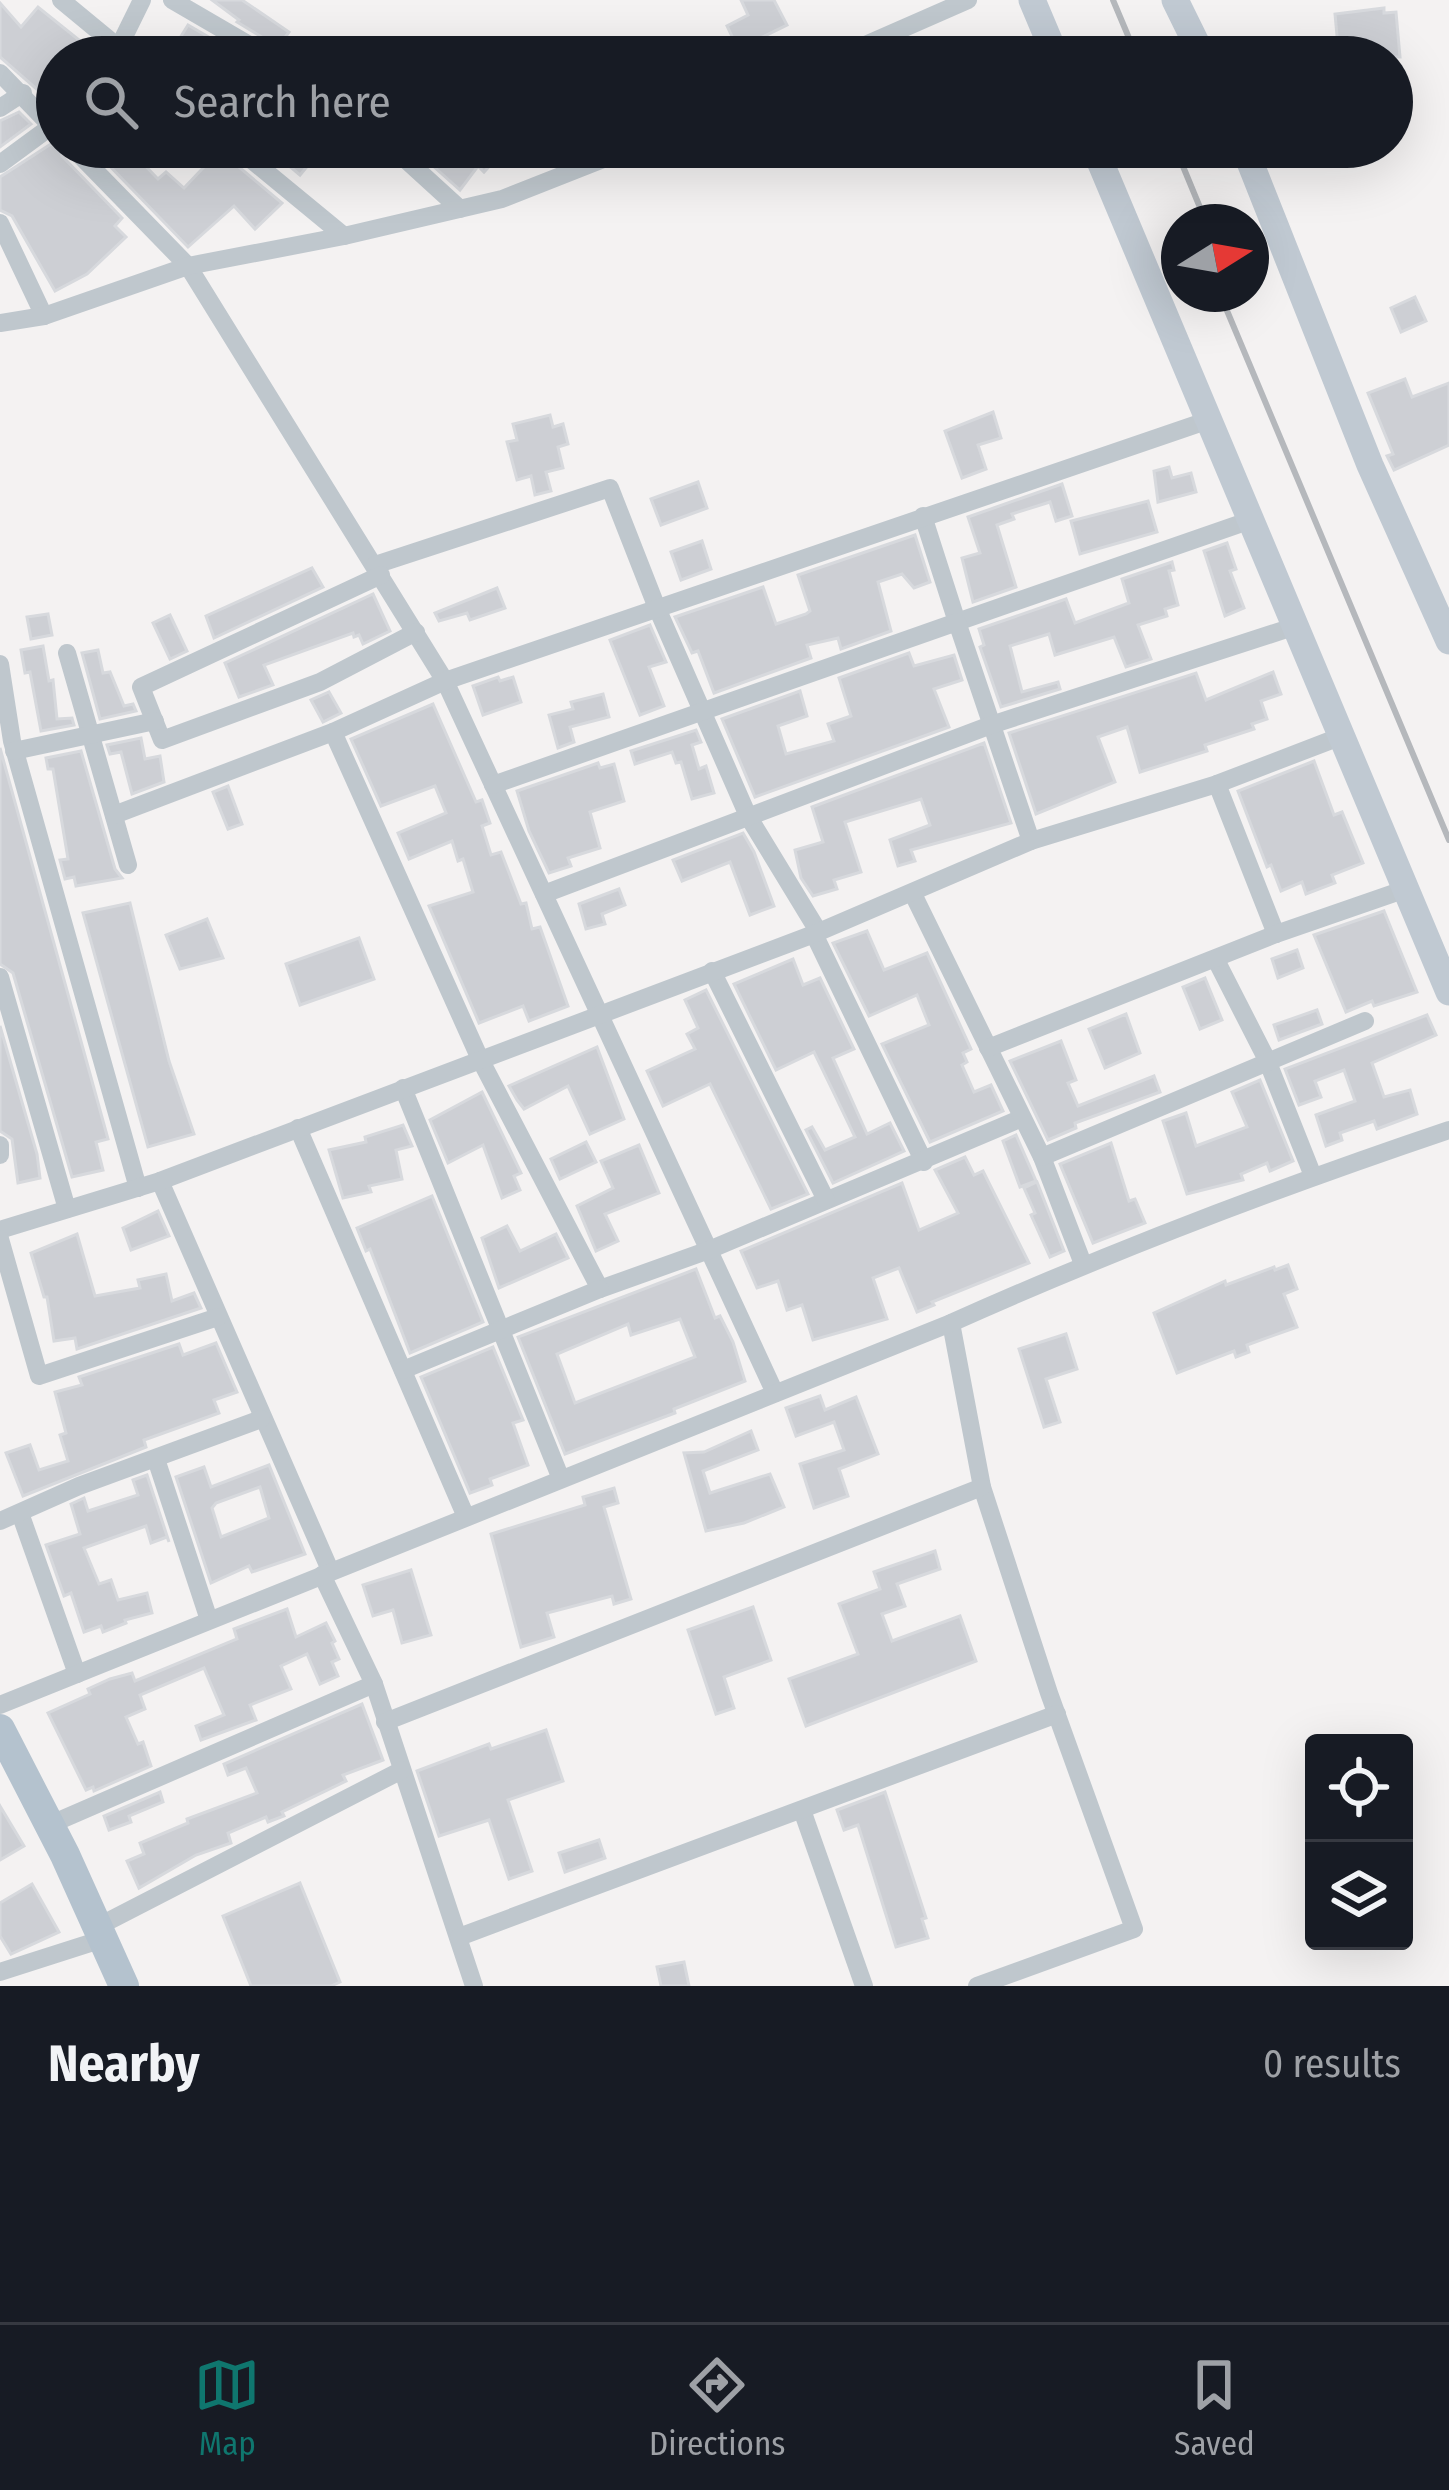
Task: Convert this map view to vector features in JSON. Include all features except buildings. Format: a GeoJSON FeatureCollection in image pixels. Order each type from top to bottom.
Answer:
{"type":"FeatureCollection","features":[{"type":"Feature","properties":{"kind":"main road"},"geometry":{"type":"LineString","coordinates":[[0,1730],[124,1986]]}},
{"type":"Feature","properties":{"kind":"street"},"geometry":{"type":"LineString","coordinates":[[61,0],[102,36]]}},
{"type":"Feature","properties":{"kind":"street"},"geometry":{"type":"LineString","coordinates":[[129,36],[142,0]]}},
{"type":"Feature","properties":{"kind":"street"},"geometry":{"type":"LineString","coordinates":[[172,0],[234,36]]}},
{"type":"Feature","properties":{"kind":"street"},"geometry":{"type":"LineString","coordinates":[[886,36],[968,0]]}},
{"type":"Feature","properties":{"kind":"street"},"geometry":{"type":"LineString","coordinates":[[1032,0],[1047,36]]}},
{"type":"Feature","properties":{"kind":"street"},"geometry":{"type":"LineString","coordinates":[[1175,0],[1192,36]]}},
{"type":"Feature","properties":{"kind":"street"},"geometry":{"type":"LineString","coordinates":[[0,73],[36,107]]}},
{"type":"Feature","properties":{"kind":"street"},"geometry":{"type":"LineString","coordinates":[[0,108],[23,93]]}},
{"type":"Feature","properties":{"kind":"street"},"geometry":{"type":"LineString","coordinates":[[0,164],[36,140]]}},
{"type":"Feature","properties":{"kind":"street"},"geometry":{"type":"LineString","coordinates":[[92,168],[188,266],[445,682],[775,1393]]}},
{"type":"Feature","properties":{"kind":"street"},"geometry":{"type":"LineString","coordinates":[[261,168],[344,236]]}},
{"type":"Feature","properties":{"kind":"street"},"geometry":{"type":"LineString","coordinates":[[415,168],[460,209]]}},
{"type":"Feature","properties":{"kind":"street"},"geometry":{"type":"LineString","coordinates":[[0,323],[44,316],[188,266],[502,199],[581,168]]}},
{"type":"Feature","properties":{"kind":"street"},"geometry":{"type":"LineString","coordinates":[[1103,168],[1449,992]]}},
{"type":"Feature","properties":{"kind":"street"},"geometry":{"type":"LineString","coordinates":[[1252,168],[1370,465],[1449,641]]}},
{"type":"Feature","properties":{"kind":"street"},"geometry":{"type":"LineString","coordinates":[[0,224],[44,316]]}},
{"type":"Feature","properties":{"kind":"street"},"geometry":{"type":"LineString","coordinates":[[114,814],[333,732],[445,682],[1209,420]]}},
{"type":"Feature","properties":{"kind":"street"},"geometry":{"type":"LineString","coordinates":[[416,632],[320,682],[162,740],[141,687],[378,570],[610,488],[748,816],[815,926],[814,934],[924,1162]]}},
{"type":"Feature","properties":{"kind":"street"},"geometry":{"type":"LineString","coordinates":[[923,516],[1031,842]]}},
{"type":"Feature","properties":{"kind":"street"},"geometry":{"type":"LineString","coordinates":[[493,785],[1251,520]]}},
{"type":"Feature","properties":{"kind":"street"},"geometry":{"type":"LineString","coordinates":[[544,894],[992,725],[1296,626]]}},
{"type":"Feature","properties":{"kind":"street"},"geometry":{"type":"LineString","coordinates":[[68,652],[128,865]]}},
{"type":"Feature","properties":{"kind":"street"},"geometry":{"type":"LineString","coordinates":[[0,664],[9,745],[138,1188]]}},
{"type":"Feature","properties":{"kind":"street"},"geometry":{"type":"LineString","coordinates":[[9,745],[155,722]]}},
{"type":"Feature","properties":{"kind":"street"},"geometry":{"type":"LineString","coordinates":[[333,732],[480,1059],[600,1288]]}},
{"type":"Feature","properties":{"kind":"street"},"geometry":{"type":"LineString","coordinates":[[218,1318],[39,1376],[0,1234],[160,1180],[814,934],[1031,842],[1216,784],[1342,736]]}},
{"type":"Feature","properties":{"kind":"street"},"geometry":{"type":"LineString","coordinates":[[1216,784],[1276,934]]}},
{"type":"Feature","properties":{"kind":"street"},"geometry":{"type":"LineString","coordinates":[[988,1048],[1276,934],[1406,889]]}},
{"type":"Feature","properties":{"kind":"street"},"geometry":{"type":"LineString","coordinates":[[914,894],[1042,1157],[1083,1264]]}},
{"type":"Feature","properties":{"kind":"street"},"geometry":{"type":"LineString","coordinates":[[1216,960],[1267,1060],[1313,1176]]}},
{"type":"Feature","properties":{"kind":"street"},"geometry":{"type":"LineString","coordinates":[[712,971],[826,1200]]}},
{"type":"Feature","properties":{"kind":"street"},"geometry":{"type":"LineString","coordinates":[[0,977],[67,1209]]}},
{"type":"Feature","properties":{"kind":"street"},"geometry":{"type":"LineString","coordinates":[[1042,1157],[1365,1021]]}},
{"type":"Feature","properties":{"kind":"street"},"geometry":{"type":"LineString","coordinates":[[403,1088],[561,1479]]}},
{"type":"Feature","properties":{"kind":"street"},"geometry":{"type":"LineString","coordinates":[[403,1370],[600,1288],[709,1250],[1022,1118]]}},
{"type":"Feature","properties":{"kind":"street"},"geometry":{"type":"LineString","coordinates":[[298,1128],[466,1517]]}},
{"type":"Feature","properties":{"kind":"street"},"geometry":{"type":"LineString","coordinates":[[0,1705],[951,1323],[1083,1264],[1449,1130]]}},
{"type":"Feature","properties":{"kind":"street"},"geometry":{"type":"LineString","coordinates":[[0,1144],[0,1155]]}},
{"type":"Feature","properties":{"kind":"street"},"geometry":{"type":"LineString","coordinates":[[160,1180],[330,1570]]}},
{"type":"Feature","properties":{"kind":"street"},"geometry":{"type":"LineString","coordinates":[[951,1323],[982,1487],[1134,1929],[977,1986]]}},
{"type":"Feature","properties":{"kind":"street"},"geometry":{"type":"LineString","coordinates":[[0,1522],[261,1420]]}},
{"type":"Feature","properties":{"kind":"street"},"geometry":{"type":"LineString","coordinates":[[156,1459],[209,1620]]}},
{"type":"Feature","properties":{"kind":"street"},"geometry":{"type":"LineString","coordinates":[[385,1722],[982,1487]]}},
{"type":"Feature","properties":{"kind":"street"},"geometry":{"type":"LineString","coordinates":[[20,1513],[77,1674]]}},
{"type":"Feature","properties":{"kind":"street"},"geometry":{"type":"LineString","coordinates":[[330,1570],[322,1574],[374,1684],[474,1986]]}},
{"type":"Feature","properties":{"kind":"street"},"geometry":{"type":"LineString","coordinates":[[50,1826],[374,1684]]}},
{"type":"Feature","properties":{"kind":"street"},"geometry":{"type":"LineString","coordinates":[[459,1937],[1057,1714]]}},
{"type":"Feature","properties":{"kind":"street"},"geometry":{"type":"LineString","coordinates":[[0,1972],[100,1933],[402,1770]]}},
{"type":"Feature","properties":{"kind":"street"},"geometry":{"type":"LineString","coordinates":[[802,1810],[864,1986]]}},
{"type":"Feature","properties":{"kind":"railway"},"geometry":{"type":"LineString","coordinates":[[1113,0],[1128,36]]}},
{"type":"Feature","properties":{"kind":"railway"},"geometry":{"type":"LineString","coordinates":[[1184,168],[1199,204]]}},
{"type":"Feature","properties":{"kind":"railway"},"geometry":{"type":"LineString","coordinates":[[1228,312],[1449,840]]}}]}
